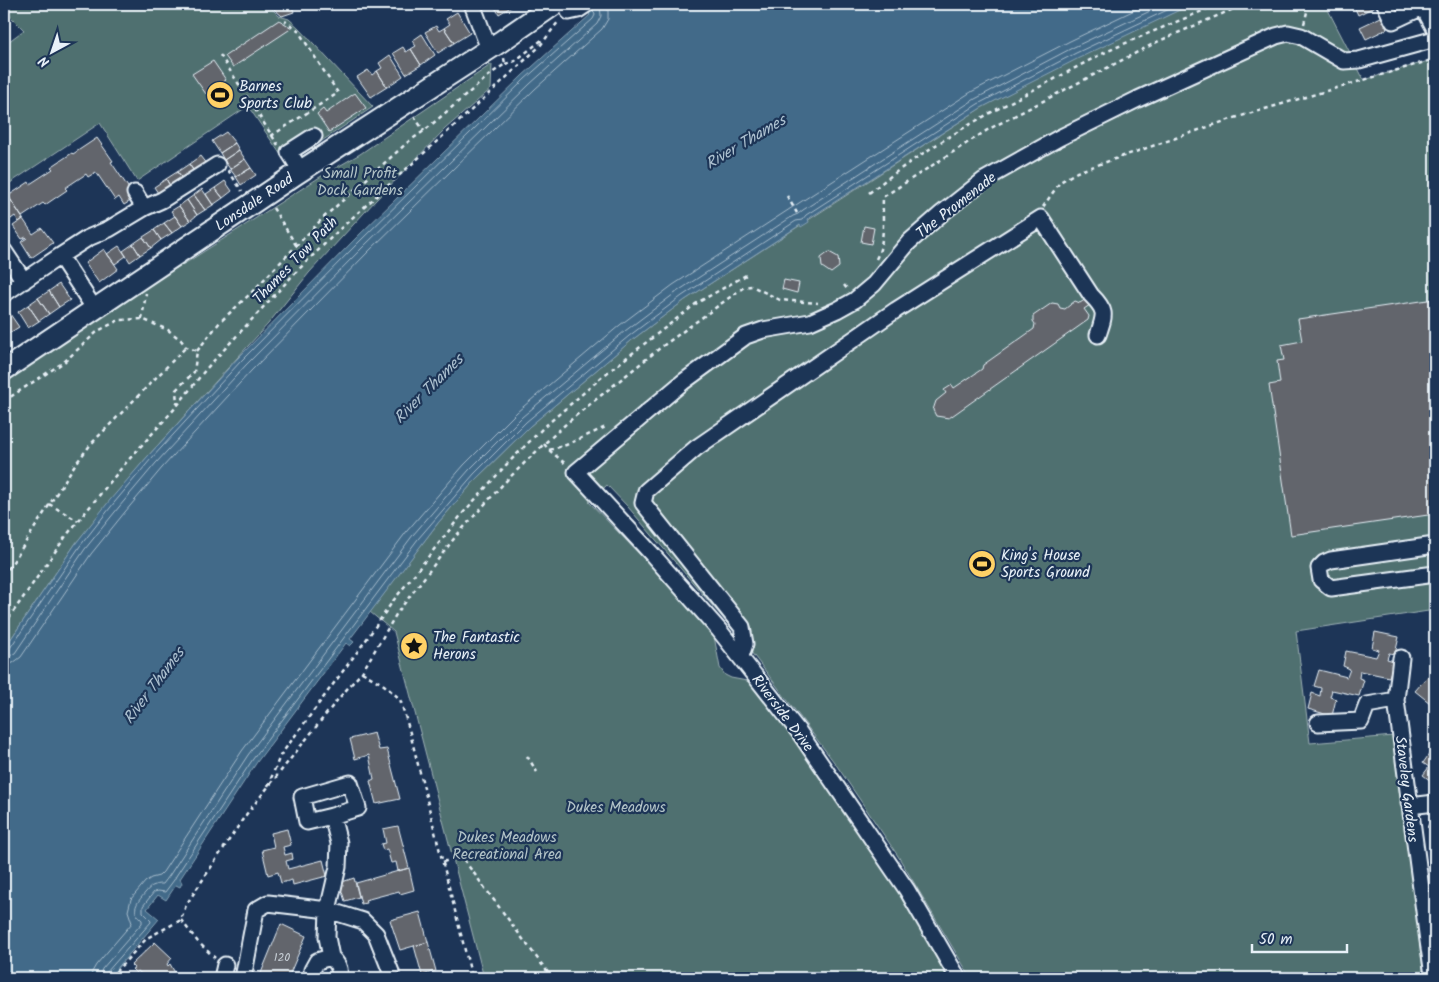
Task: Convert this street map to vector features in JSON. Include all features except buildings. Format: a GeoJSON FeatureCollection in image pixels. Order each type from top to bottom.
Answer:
{"type":"FeatureCollection","features":[{"type":"Feature","properties":{"kind":"main road","name":"Lonsdale Road"},"geometry":{"type":"LineString","coordinates":[[4,370],[301,171],[495,46],[561,12]]}},
{"type":"Feature","properties":{"kind":"street"},"geometry":{"type":"LineString","coordinates":[[472,4],[495,46]]}},
{"type":"Feature","properties":{"kind":"street"},"geometry":{"type":"LineString","coordinates":[[561,12],[578,10],[587,4]]}},
{"type":"Feature","properties":{"kind":"street"},"geometry":{"type":"LineString","coordinates":[[1386,4],[1393,21],[1423,7],[1435,29]]}},
{"type":"Feature","properties":{"kind":"street","name":"The Promenade"},"geometry":{"type":"LineString","coordinates":[[576,472],[683,382],[746,336],[763,330],[810,322],[855,300],[874,284],[909,242],[984,180],[1065,134],[1276,36],[1288,33],[1301,36]]}},
{"type":"Feature","properties":{"kind":"street"},"geometry":{"type":"LineString","coordinates":[[1301,36],[1344,62],[1359,60],[1435,39]]}},
{"type":"Feature","properties":{"kind":"street"},"geometry":{"type":"LineString","coordinates":[[301,171],[289,152],[314,136]]}},
{"type":"Feature","properties":{"kind":"street"},"geometry":{"type":"LineString","coordinates":[[4,294],[88,238],[109,230],[144,208],[162,200],[217,164]]}},
{"type":"Feature","properties":{"kind":"street"},"geometry":{"type":"LineString","coordinates":[[135,193],[144,208]]}},
{"type":"Feature","properties":{"kind":"street"},"geometry":{"type":"LineString","coordinates":[[741,656],[745,644],[742,627],[643,503],[646,491],[696,448],[896,310],[1041,218],[1091,295],[1101,305],[1104,317],[1098,335]]}},
{"type":"Feature","properties":{"kind":"street"},"geometry":{"type":"LineString","coordinates":[[4,251],[24,281]]}},
{"type":"Feature","properties":{"kind":"street"},"geometry":{"type":"LineString","coordinates":[[60,256],[94,308]]}},
{"type":"Feature","properties":{"kind":"street","name":"Riverside Drive"},"geometry":{"type":"LineString","coordinates":[[576,472],[650,552],[741,656],[799,732],[907,890],[958,978]]}},
{"type":"Feature","properties":{"kind":"street"},"geometry":{"type":"LineString","coordinates":[[1435,545],[1331,560],[1319,568],[1321,580],[1332,588],[1435,574]]}},
{"type":"Feature","properties":{"kind":"street","name":"Staveley Gardens"},"geometry":{"type":"LineString","coordinates":[[1401,658],[1396,700],[1428,941],[1433,975],[1435,977]]}},
{"type":"Feature","properties":{"kind":"street"},"geometry":{"type":"LineString","coordinates":[[1318,723],[1361,721],[1367,705],[1396,700]]}},
{"type":"Feature","properties":{"kind":"street"},"geometry":{"type":"LineString","coordinates":[[1409,803],[1418,805],[1435,803]]}},
{"type":"Feature","properties":{"kind":"street"},"geometry":{"type":"LineString","coordinates":[[332,816],[339,844],[338,867],[328,910],[327,937],[331,957],[338,964],[339,978]]}},
{"type":"Feature","properties":{"kind":"street"},"geometry":{"type":"LineString","coordinates":[[243,978],[256,910],[268,903],[328,910],[363,922],[376,934],[391,972]]}},
{"type":"Feature","properties":{"kind":"street"},"geometry":{"type":"LineString","coordinates":[[315,978],[312,970],[317,961],[331,957]]}},
{"type":"Feature","properties":{"kind":"path"},"geometry":{"type":"LineString","coordinates":[[869,193],[895,172],[996,109],[1116,47],[1218,4]]}},
{"type":"Feature","properties":{"kind":"path"},"geometry":{"type":"LineString","coordinates":[[875,260],[882,235],[883,197],[989,129],[1159,42],[1245,4]]}},
{"type":"Feature","properties":{"kind":"path"},"geometry":{"type":"LineString","coordinates":[[1301,36],[1307,4]]}},
{"type":"Feature","properties":{"kind":"path","name":"Thames Tow Path"},"geometry":{"type":"LineString","coordinates":[[4,625],[66,536],[206,369],[341,228],[540,46],[548,36],[561,12]]}},
{"type":"Feature","properties":{"kind":"path"},"geometry":{"type":"LineString","coordinates":[[271,136],[281,132],[338,93],[298,29],[285,21]]}},
{"type":"Feature","properties":{"kind":"path"},"geometry":{"type":"LineString","coordinates":[[177,405],[176,390],[194,372],[197,351],[220,322],[250,294],[322,218],[408,142],[424,131],[492,72],[514,60],[548,36]]}},
{"type":"Feature","properties":{"kind":"path"},"geometry":{"type":"LineString","coordinates":[[495,46],[505,64]]}},
{"type":"Feature","properties":{"kind":"path"},"geometry":{"type":"LineString","coordinates":[[220,55],[281,151]]}},
{"type":"Feature","properties":{"kind":"path"},"geometry":{"type":"LineString","coordinates":[[1041,218],[1043,206],[1060,182],[1077,172],[1231,119],[1435,59]]}},
{"type":"Feature","properties":{"kind":"path"},"geometry":{"type":"LineString","coordinates":[[217,164],[223,161],[296,245]]}},
{"type":"Feature","properties":{"kind":"path"},"geometry":{"type":"LineString","coordinates":[[786,196],[797,213]]}},
{"type":"Feature","properties":{"kind":"path"},"geometry":{"type":"LineString","coordinates":[[267,790],[280,756],[393,602],[462,513],[506,465],[543,428],[610,371],[697,303],[748,274]]}},
{"type":"Feature","properties":{"kind":"path"},"geometry":{"type":"LineString","coordinates":[[110,978],[147,938],[181,920],[186,905],[245,816],[362,672],[397,613],[432,566],[456,536],[544,444],[602,394],[744,287],[752,286],[780,300],[817,303],[825,301]]}},
{"type":"Feature","properties":{"kind":"path"},"geometry":{"type":"LineString","coordinates":[[142,319],[144,307]]}},
{"type":"Feature","properties":{"kind":"path"},"geometry":{"type":"LineString","coordinates":[[4,401],[64,362],[98,331],[119,320],[142,319],[168,330],[181,340],[186,347],[197,351]]}},
{"type":"Feature","properties":{"kind":"path"},"geometry":{"type":"LineString","coordinates":[[4,576],[74,466],[91,444],[186,347]]}},
{"type":"Feature","properties":{"kind":"path"},"geometry":{"type":"LineString","coordinates":[[549,450],[566,445],[614,423]]}},
{"type":"Feature","properties":{"kind":"path"},"geometry":{"type":"LineString","coordinates":[[544,444],[576,472]]}},
{"type":"Feature","properties":{"kind":"path"},"geometry":{"type":"LineString","coordinates":[[49,504],[78,521]]}},
{"type":"Feature","properties":{"kind":"path"},"geometry":{"type":"LineString","coordinates":[[362,672],[384,685],[400,699],[472,978]]}},
{"type":"Feature","properties":{"kind":"path"},"geometry":{"type":"LineString","coordinates":[[527,756],[537,772]]}},
{"type":"Feature","properties":{"kind":"path"},"geometry":{"type":"LineString","coordinates":[[443,862],[461,856],[552,978]]}},
{"type":"Feature","properties":{"kind":"path"},"geometry":{"type":"LineString","coordinates":[[181,920],[198,942],[214,957],[224,972]]}},
{"type":"Feature","properties":{"kind":"green space","name":"Barnes Sports Club"},"geometry":{"type":"Polygon","coordinates":[[[4,4],[267,4],[279,16],[289,19],[299,28],[373,107],[287,164],[248,106],[137,181],[100,123],[4,187],[4,45],[24,30],[4,10],[4,4]]]}},
{"type":"Feature","properties":{"kind":"green space"},"geometry":{"type":"Polygon","coordinates":[[[1192,4],[1325,4],[1364,80],[1435,59],[1435,610],[1296,631],[1310,743],[1394,736],[1424,978],[971,978],[898,856],[837,766],[745,644],[607,485],[589,502],[681,597],[714,636],[720,668],[725,675],[752,682],[827,784],[902,895],[950,978],[484,978],[394,632],[370,612],[438,523],[477,478],[530,426],[632,340],[685,300],[981,108],[1082,55],[1192,4]]]}},
{"type":"Feature","properties":{"kind":"green space","name":"Small Profit Dock Gardens"},"geometry":{"type":"Polygon","coordinates":[[[492,64],[491,89],[445,129],[375,201],[309,273],[268,324],[148,456],[76,543],[4,649],[4,381],[155,280],[189,261],[320,177],[360,154],[492,64]]]}},
{"type":"Feature","properties":{"kind":"water","name":"River Thames"},"geometry":{"type":"Polygon","coordinates":[[[591,4],[1192,4],[1079,58],[981,108],[808,219],[809,222],[801,227],[800,225],[685,300],[632,340],[530,426],[477,478],[438,523],[350,639],[354,642],[350,646],[346,643],[257,762],[180,879],[182,883],[180,887],[176,885],[166,900],[158,895],[147,909],[159,919],[109,978],[4,978],[4,649],[76,543],[148,456],[238,358],[356,238],[522,76],[590,15],[585,9],[591,4]]]}},
{"type":"Feature","properties":{"kind":"place","name":"Barnes Sports Club"},"geometry":{"type":"Point","coordinates":[220,95]}},
{"type":"Feature","properties":{"kind":"place","name":"King's House Sports Ground"},"geometry":{"type":"Point","coordinates":[982,564]}},
{"type":"Feature","properties":{"kind":"place","name":"The Fantastic Herons"},"geometry":{"type":"Point","coordinates":[414,646]}},
{"type":"Feature","properties":{"kind":"park label","name":"Dukes Meadows"},"geometry":{"type":"Point","coordinates":[616,807]}},
{"type":"Feature","properties":{"kind":"park label","name":"Dukes Meadows Recreational Area"},"geometry":{"type":"Point","coordinates":[507,846]}}]}
